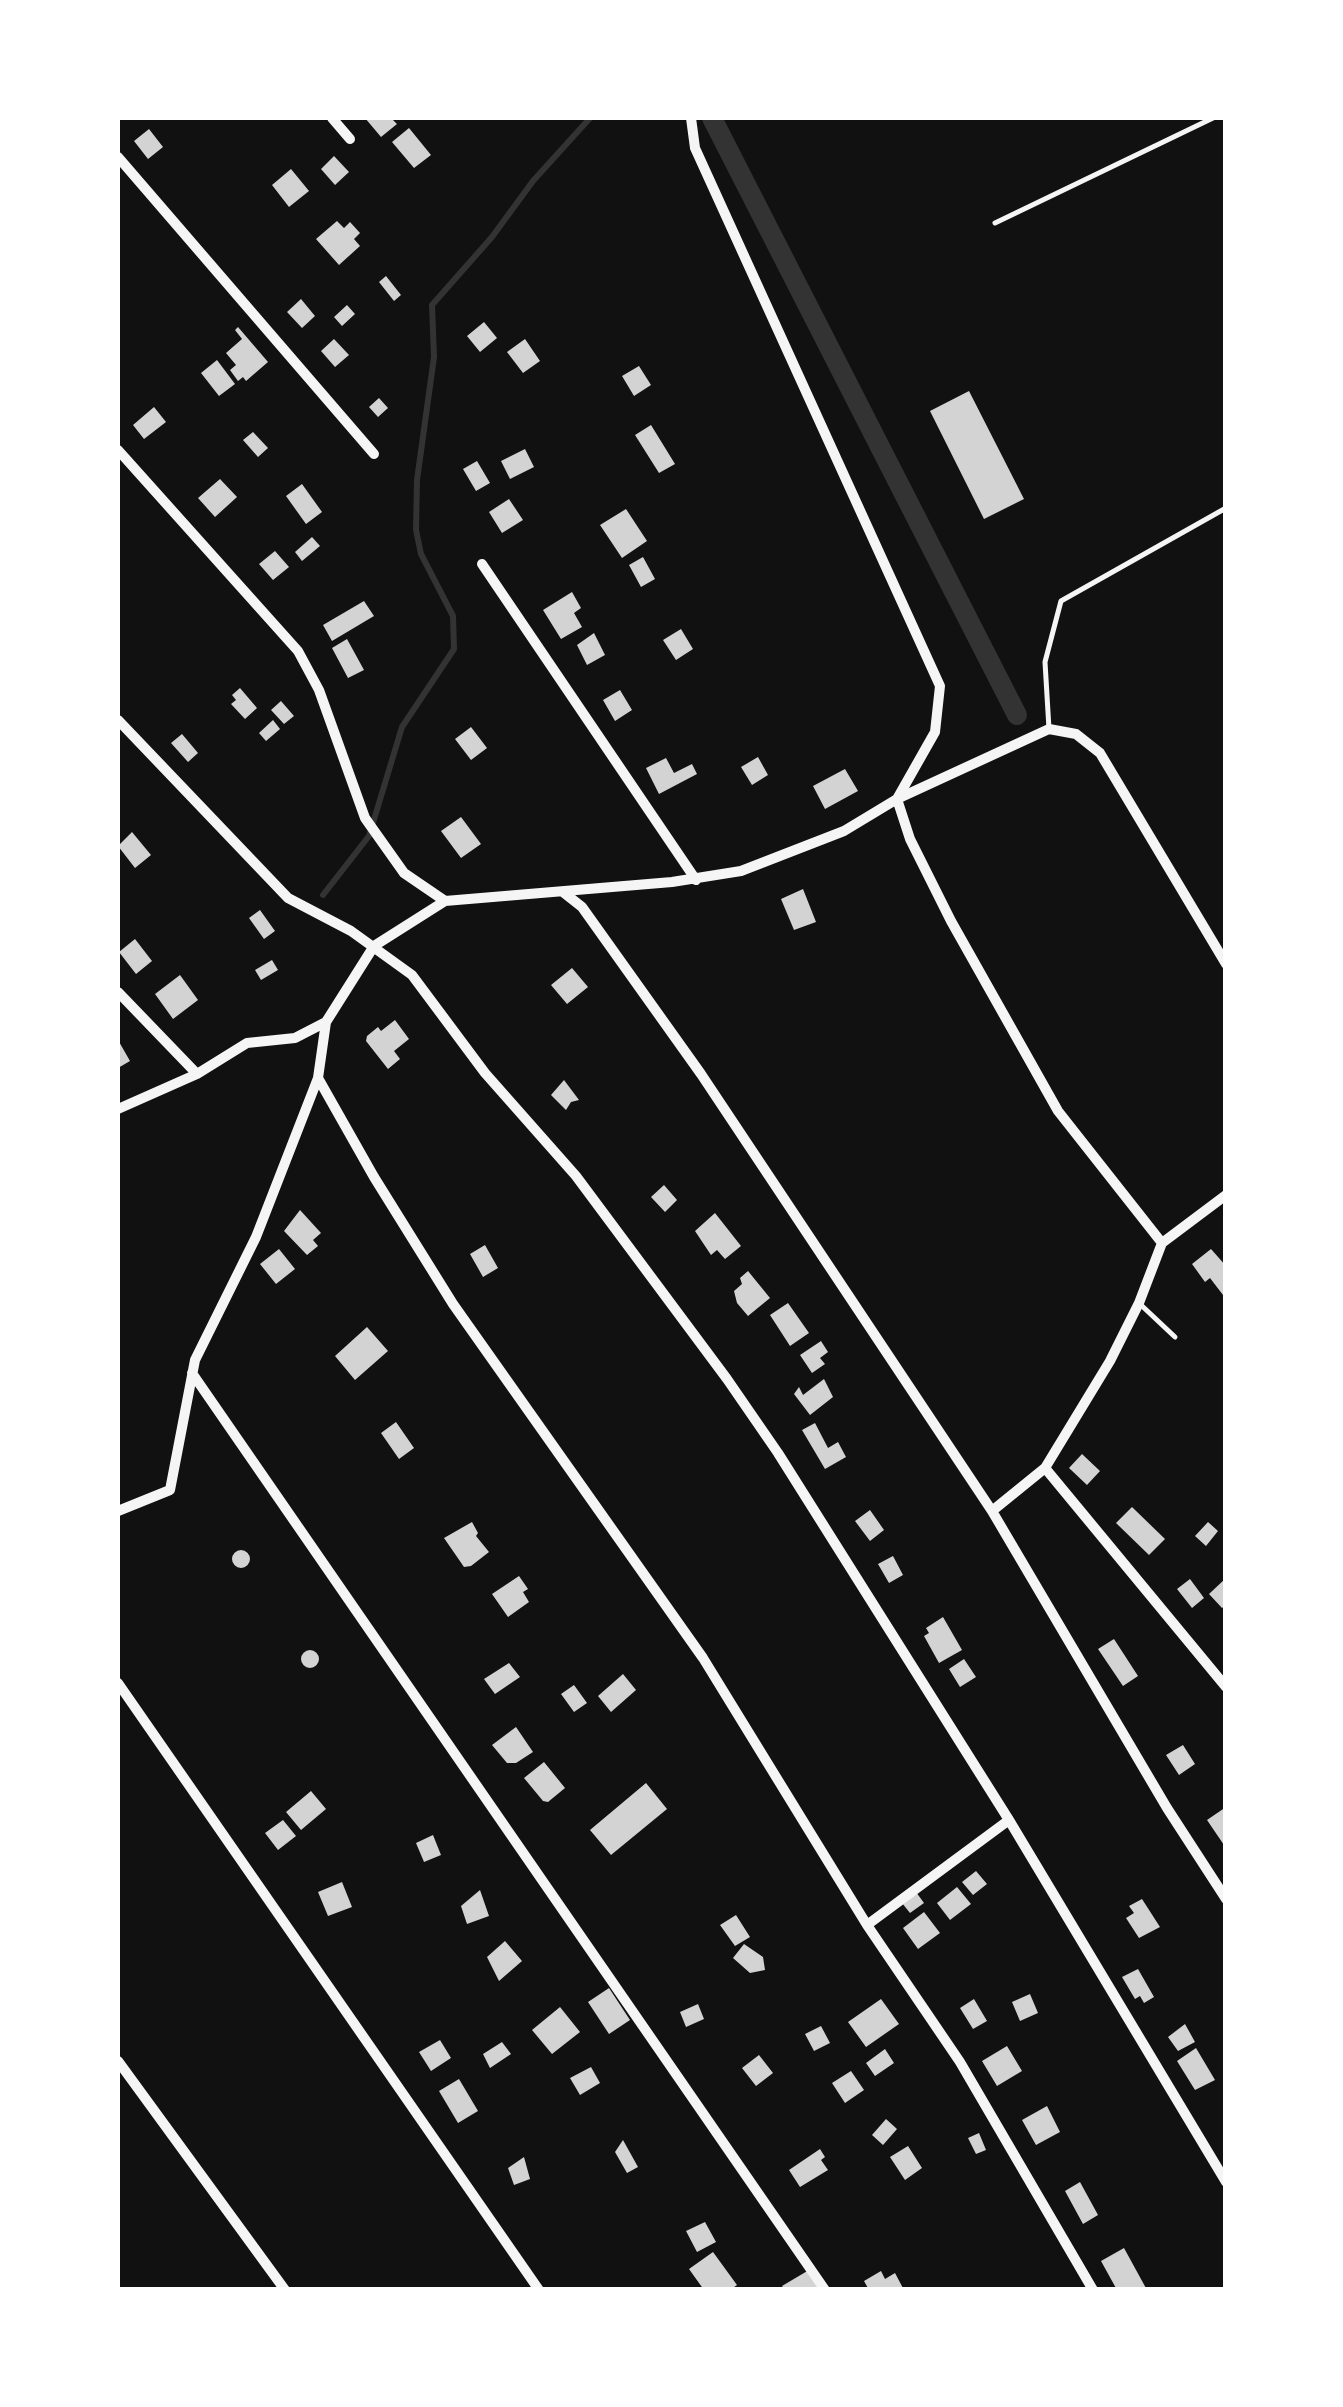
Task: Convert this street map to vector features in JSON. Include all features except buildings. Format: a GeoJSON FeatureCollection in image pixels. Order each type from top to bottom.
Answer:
{"type":"FeatureCollection","features":[{"type":"Feature","properties":{"kind":"street"},"geometry":{"type":"LineString","coordinates":[[332,118],[350,139]]}},
{"type":"Feature","properties":{"kind":"street"},"geometry":{"type":"LineString","coordinates":[[690,118],[695,148],[940,686],[935,732],[897,799],[910,840],[1058,1111],[1162,1243]]}},
{"type":"Feature","properties":{"kind":"street"},"geometry":{"type":"LineString","coordinates":[[118,157],[374,454]]}},
{"type":"Feature","properties":{"kind":"street"},"geometry":{"type":"LineString","coordinates":[[118,450],[298,651],[319,690],[364,818],[404,872],[444,901]]}},
{"type":"Feature","properties":{"kind":"street"},"geometry":{"type":"LineString","coordinates":[[482,564],[696,880]]}},
{"type":"Feature","properties":{"kind":"street"},"geometry":{"type":"LineString","coordinates":[[118,720],[288,898],[374,946],[412,975],[485,1072],[576,1176],[728,1379],[778,1453],[1009,1820],[1226,2182]]}},
{"type":"Feature","properties":{"kind":"street"},"geometry":{"type":"LineString","coordinates":[[118,1510],[170,1490],[196,1360],[256,1237],[318,1078],[326,1022],[374,946],[444,901],[696,880],[742,871],[844,831],[897,799],[1049,729],[1076,734],[1100,753],[1226,964]]}},
{"type":"Feature","properties":{"kind":"street"},"geometry":{"type":"LineString","coordinates":[[562,892],[582,907],[700,1074],[992,1512],[1167,1808],[1226,1899]]}},
{"type":"Feature","properties":{"kind":"street"},"geometry":{"type":"LineString","coordinates":[[118,992],[197,1074]]}},
{"type":"Feature","properties":{"kind":"street"},"geometry":{"type":"LineString","coordinates":[[118,1109],[197,1074],[247,1043],[295,1038],[326,1022]]}},
{"type":"Feature","properties":{"kind":"street"},"geometry":{"type":"LineString","coordinates":[[318,1078],[453,1304],[704,1658],[867,1925],[960,2062],[1093,2290]]}},
{"type":"Feature","properties":{"kind":"street"},"geometry":{"type":"LineString","coordinates":[[992,1512],[1045,1468],[1110,1360],[1139,1303],[1162,1243],[1226,1195]]}},
{"type":"Feature","properties":{"kind":"street"},"geometry":{"type":"LineString","coordinates":[[192,1373],[824,2290]]}},
{"type":"Feature","properties":{"kind":"street"},"geometry":{"type":"LineString","coordinates":[[1045,1468],[1226,1686]]}},
{"type":"Feature","properties":{"kind":"street"},"geometry":{"type":"LineString","coordinates":[[118,1683],[539,2290]]}},
{"type":"Feature","properties":{"kind":"street"},"geometry":{"type":"LineString","coordinates":[[867,1925],[1009,1820]]}},
{"type":"Feature","properties":{"kind":"street"},"geometry":{"type":"LineString","coordinates":[[118,2061],[285,2290]]}},
{"type":"Feature","properties":{"kind":"lane"},"geometry":{"type":"LineString","coordinates":[[995,223],[1213,118]]}},
{"type":"Feature","properties":{"kind":"lane"},"geometry":{"type":"LineString","coordinates":[[1049,729],[1045,662],[1062,601],[1226,508]]}},
{"type":"Feature","properties":{"kind":"lane"},"geometry":{"type":"LineString","coordinates":[[1139,1303],[1175,1337]]}},
{"type":"Feature","properties":{"kind":"waterway"},"geometry":{"type":"LineString","coordinates":[[323,895],[369,836],[402,727],[454,649],[453,616],[421,554],[416,530],[417,480],[434,357],[432,305],[590,118]]}},
{"type":"Feature","properties":{"kind":"waterway"},"geometry":{"type":"LineString","coordinates":[[712,118],[1017,715]]}}]}
